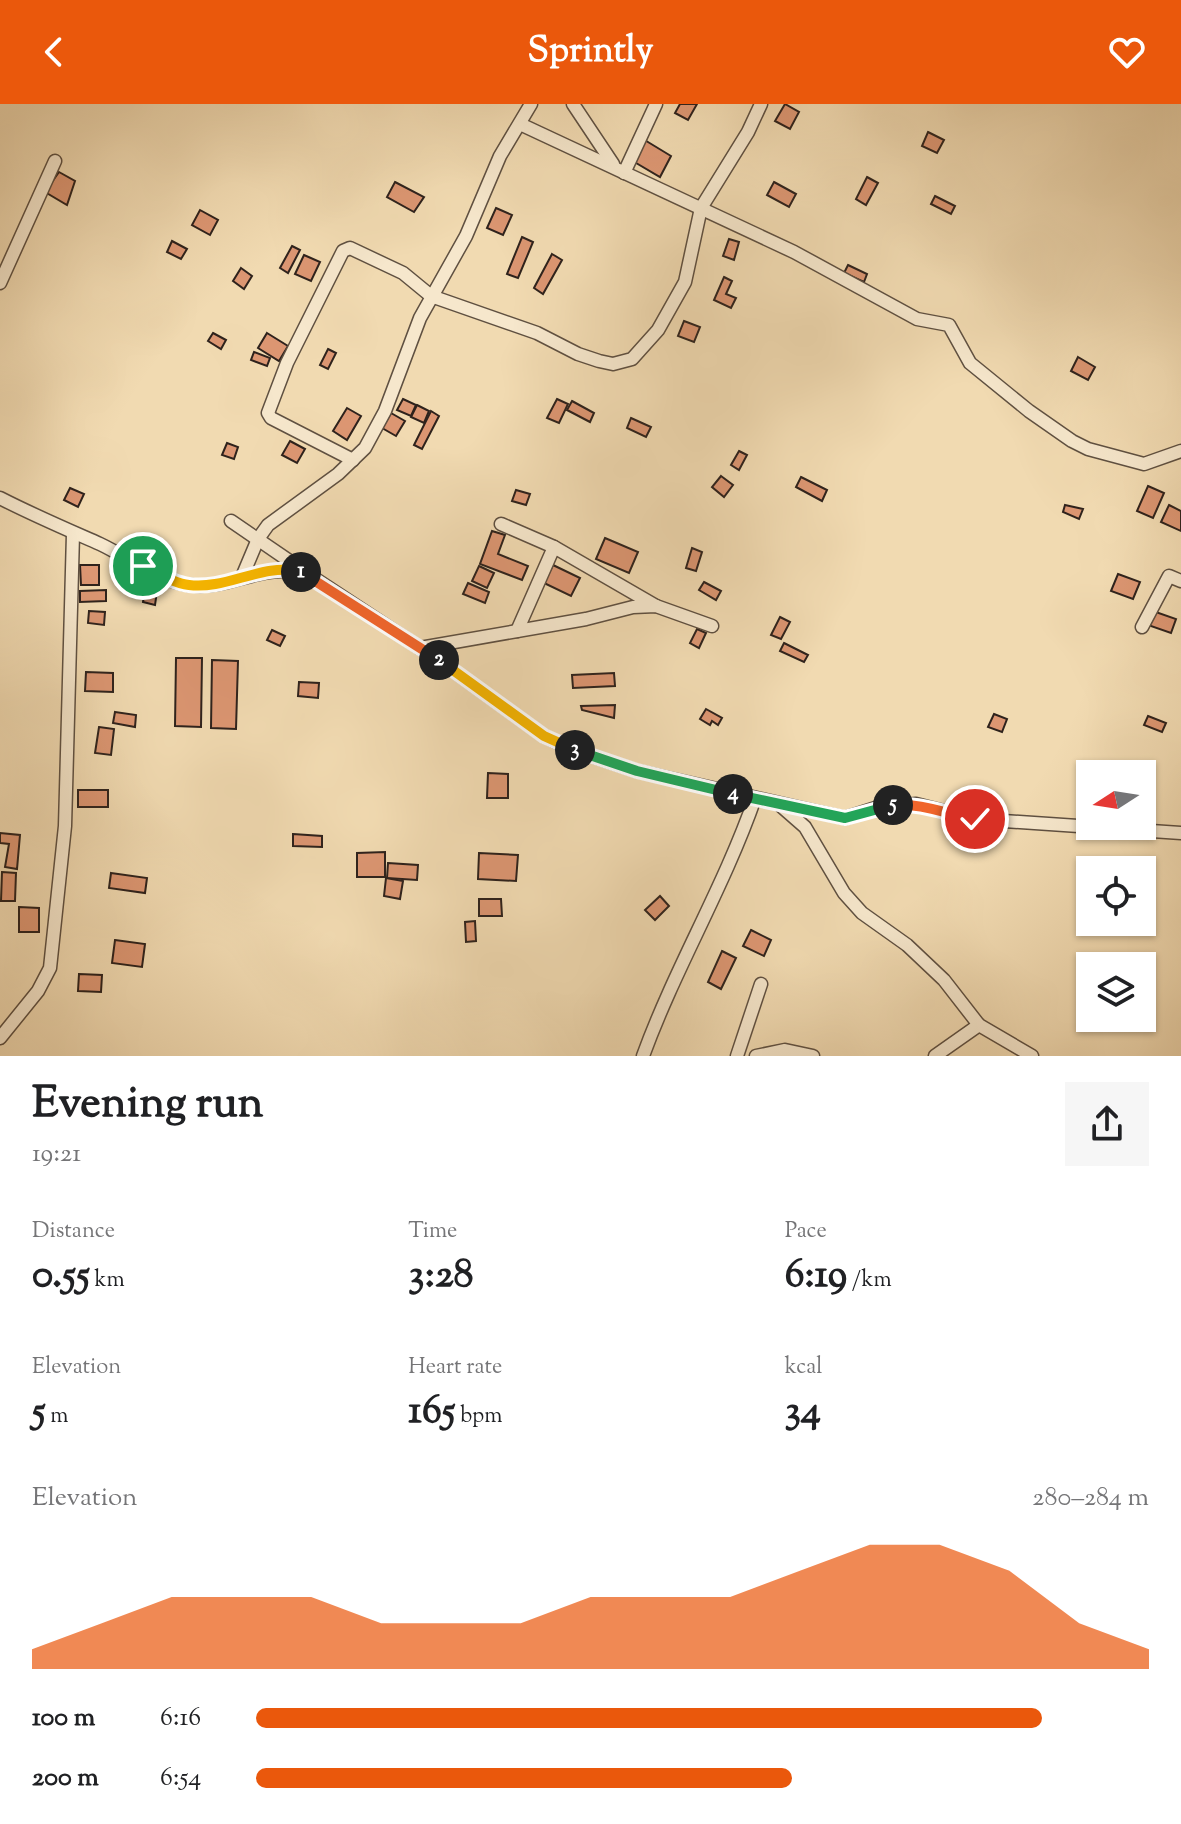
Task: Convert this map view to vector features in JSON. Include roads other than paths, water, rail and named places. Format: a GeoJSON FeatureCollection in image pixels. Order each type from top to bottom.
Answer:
{"type":"FeatureCollection","features":[{"type":"Feature","properties":{"kind":"street"},"geometry":{"type":"LineString","coordinates":[[242,577],[258,539],[279,515],[365,448],[380,421],[431,296],[466,236],[500,156],[531,104]]}},
{"type":"Feature","properties":{"kind":"street"},"geometry":{"type":"LineString","coordinates":[[573,104],[619,170]]}},
{"type":"Feature","properties":{"kind":"street"},"geometry":{"type":"LineString","coordinates":[[619,170],[656,104]]}},
{"type":"Feature","properties":{"kind":"street"},"geometry":{"type":"LineString","coordinates":[[353,460],[271,418],[269,408],[287,363],[346,249],[373,257],[403,273],[431,296],[537,333],[599,361],[613,364],[632,359],[658,330],[685,282],[701,208],[748,132],[761,104]]}},
{"type":"Feature","properties":{"kind":"street"},"geometry":{"type":"LineString","coordinates":[[520,124],[794,252],[917,319],[949,325],[970,363],[1029,411],[1088,449],[1144,464],[1181,451]]}},
{"type":"Feature","properties":{"kind":"street"},"geometry":{"type":"LineString","coordinates":[[0,283],[55,161]]}},
{"type":"Feature","properties":{"kind":"street"},"geometry":{"type":"LineString","coordinates":[[0,498],[170,579],[190,585],[276,569],[298,571],[314,578]]}},
{"type":"Feature","properties":{"kind":"street"},"geometry":{"type":"LineString","coordinates":[[231,521],[544,736],[571,749],[637,771],[845,818],[879,807],[916,804],[975,819],[1181,833]]}},
{"type":"Feature","properties":{"kind":"street"},"geometry":{"type":"LineString","coordinates":[[501,524],[554,547],[656,606],[712,626]]}},
{"type":"Feature","properties":{"kind":"street"},"geometry":{"type":"LineString","coordinates":[[0,1039],[38,991],[50,968],[65,826],[73,534]]}},
{"type":"Feature","properties":{"kind":"street"},"geometry":{"type":"LineString","coordinates":[[517,631],[554,547]]}},
{"type":"Feature","properties":{"kind":"street"},"geometry":{"type":"LineString","coordinates":[[1142,627],[1169,576],[1181,581]]}},
{"type":"Feature","properties":{"kind":"street"},"geometry":{"type":"LineString","coordinates":[[420,648],[633,607],[656,606]]}},
{"type":"Feature","properties":{"kind":"street"},"geometry":{"type":"LineString","coordinates":[[643,1056],[667,995],[738,845],[755,798]]}},
{"type":"Feature","properties":{"kind":"street"},"geometry":{"type":"LineString","coordinates":[[779,803],[805,827],[844,893],[862,913],[907,945],[944,980],[979,1025],[1032,1056]]}},
{"type":"Feature","properties":{"kind":"street"},"geometry":{"type":"LineString","coordinates":[[737,1056],[761,984]]}},
{"type":"Feature","properties":{"kind":"street"},"geometry":{"type":"LineString","coordinates":[[935,1056],[979,1025]]}},
{"type":"Feature","properties":{"kind":"street"},"geometry":{"type":"LineString","coordinates":[[1005,1040],[1009,1056]]}},
{"type":"Feature","properties":{"kind":"street"},"geometry":{"type":"LineString","coordinates":[[756,1056],[785,1050],[813,1056]]}}]}
